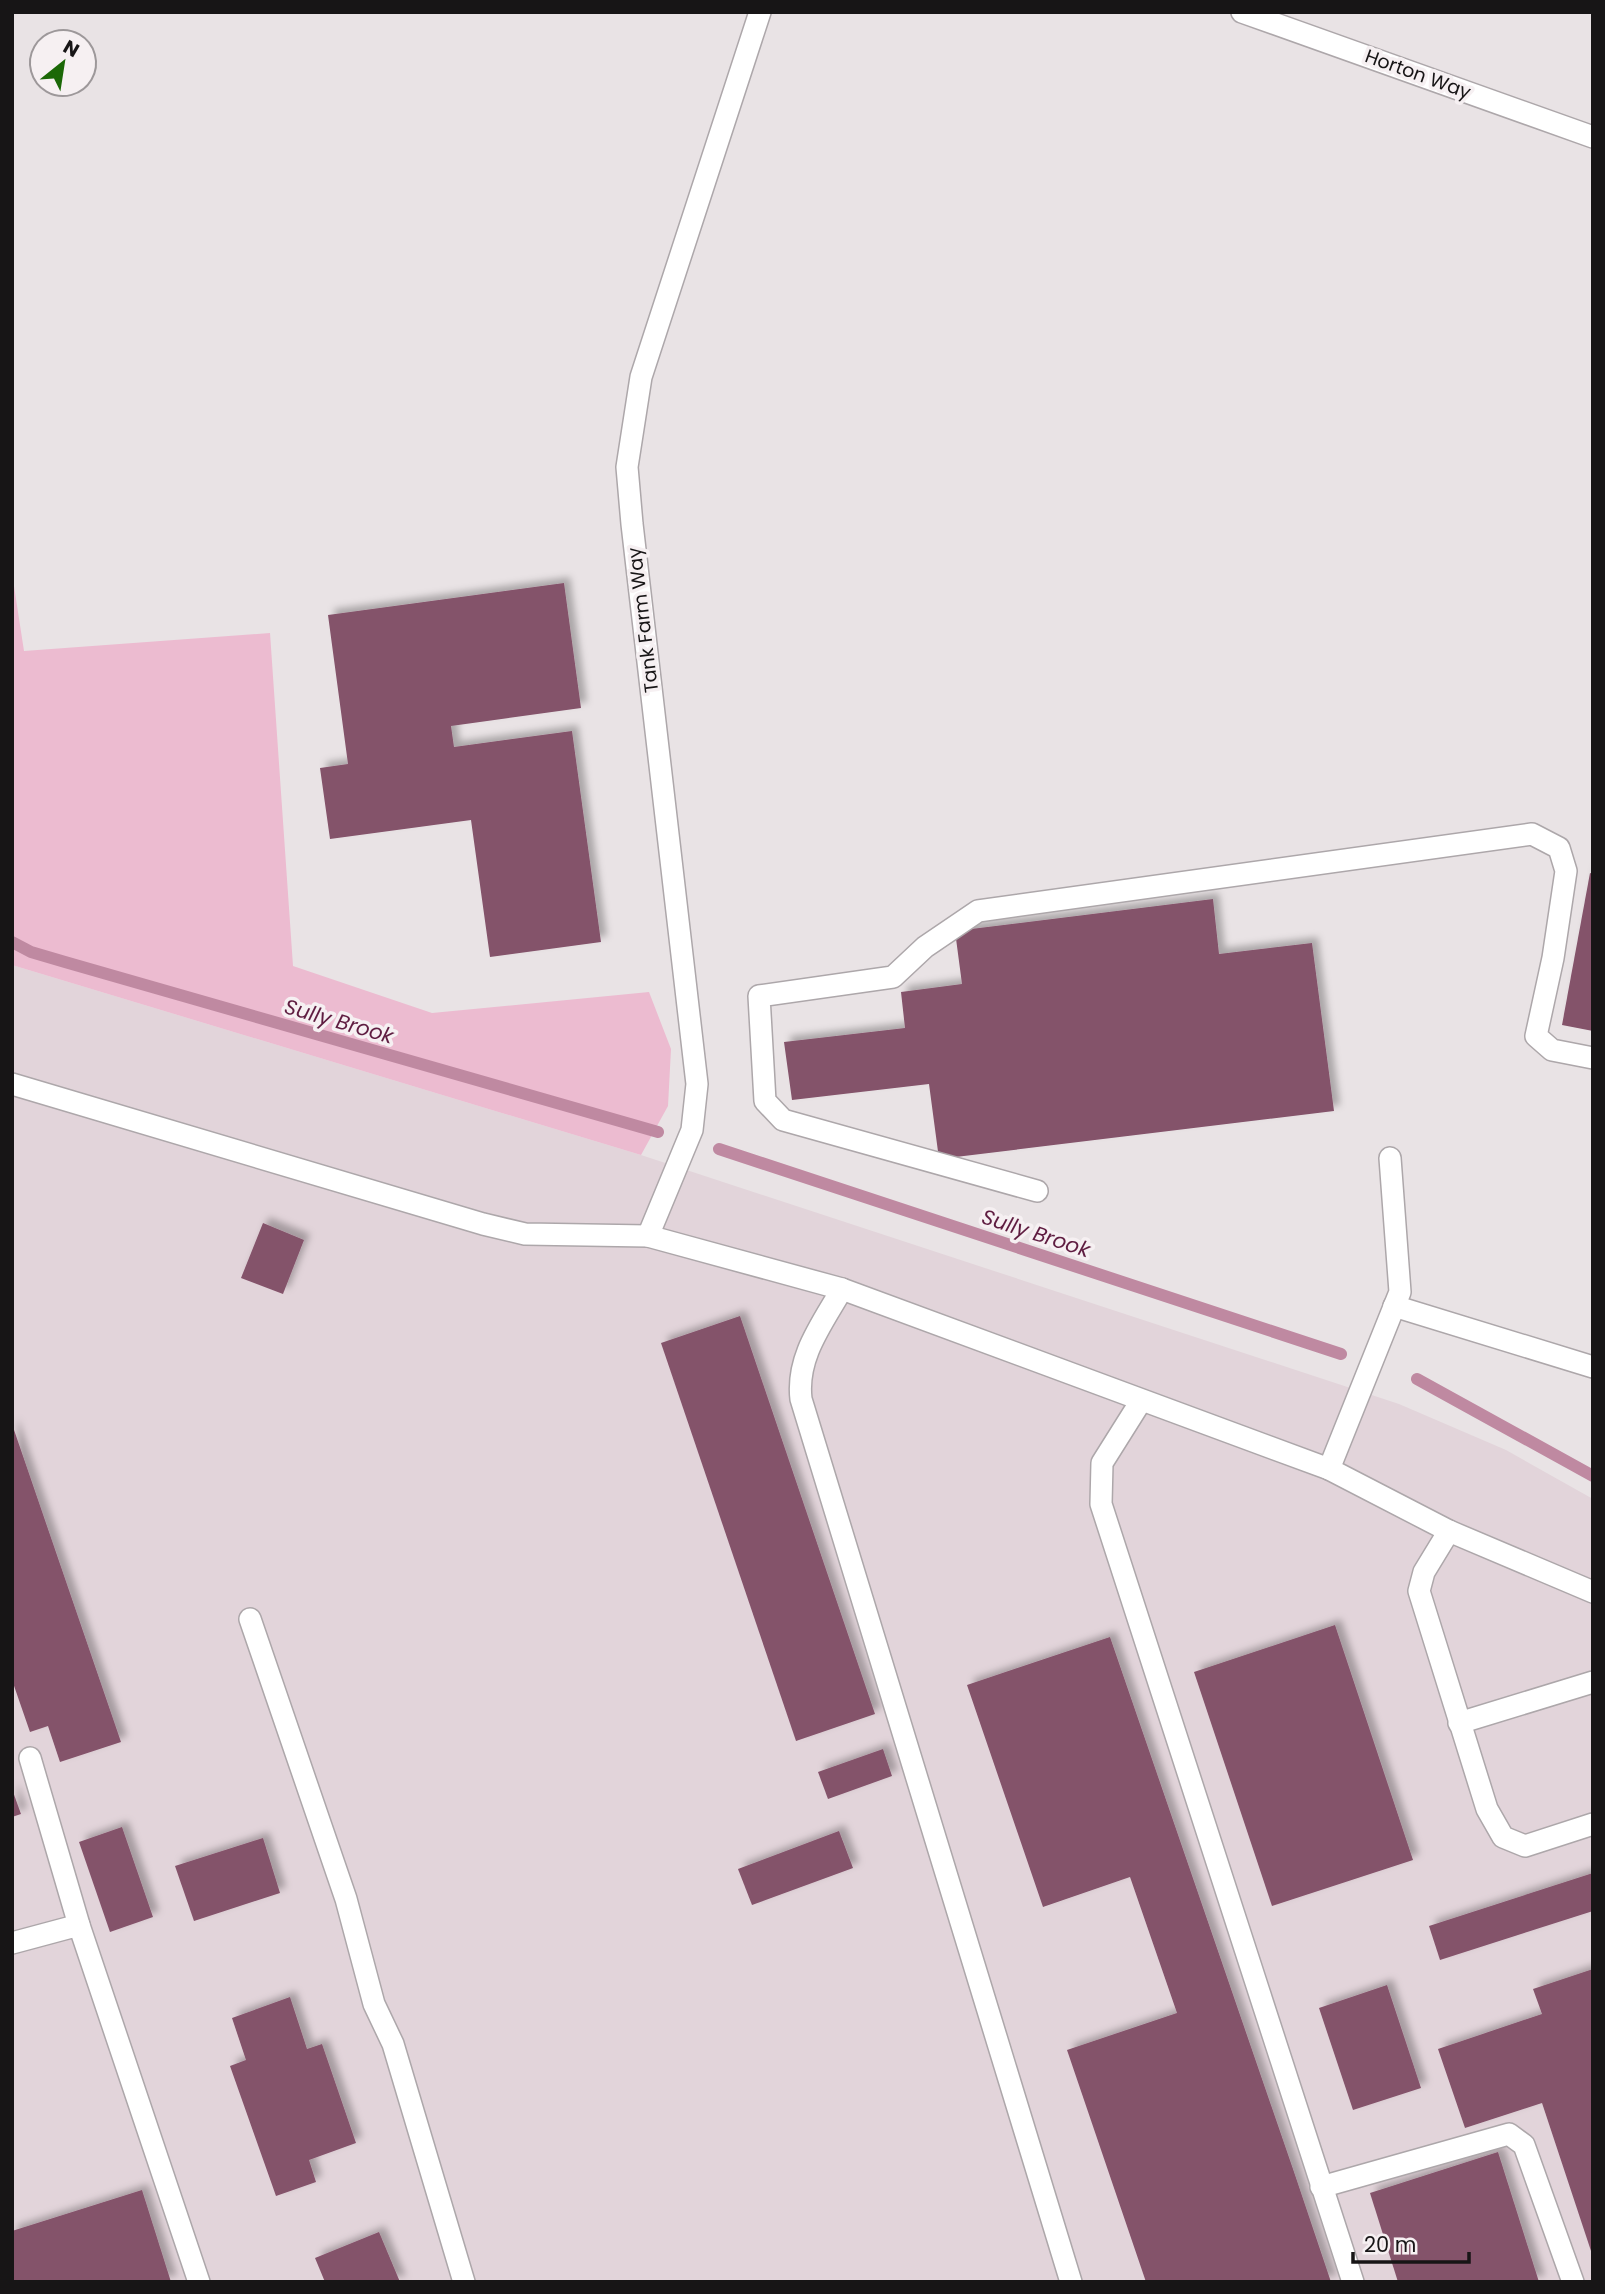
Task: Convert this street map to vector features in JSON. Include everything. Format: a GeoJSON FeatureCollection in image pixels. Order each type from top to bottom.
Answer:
{"type":"FeatureCollection","features":[{"type":"Feature","properties":{"kind":"lane","name":"Tank Farm Way"},"geometry":{"type":"LineString","coordinates":[[648,1236],[692,1130],[697,1084],[627,467],[641,377],[760,12]]}},
{"type":"Feature","properties":{"kind":"lane","name":"Horton Way"},"geometry":{"type":"LineString","coordinates":[[1242,12],[1593,136]]}},
{"type":"Feature","properties":{"kind":"lane"},"geometry":{"type":"LineString","coordinates":[[1037,1191],[783,1120],[765,1101],[759,996],[893,977],[925,947],[978,911],[1532,834],[1559,848],[1566,871],[1553,958],[1536,1035],[1552,1050],[1593,1058]]}},
{"type":"Feature","properties":{"kind":"lane"},"geometry":{"type":"LineString","coordinates":[[12,1084],[483,1224],[525,1234],[648,1236],[842,1289],[1329,1469],[1449,1531],[1593,1592]]}},
{"type":"Feature","properties":{"kind":"lane"},"geometry":{"type":"LineString","coordinates":[[1329,1469],[1400,1292],[1390,1158]]}},
{"type":"Feature","properties":{"kind":"lane"},"geometry":{"type":"LineString","coordinates":[[842,1289],[805,1356],[799,1379],[801,1399],[1071,2282]]}},
{"type":"Feature","properties":{"kind":"lane"},"geometry":{"type":"LineString","coordinates":[[1394,1306],[1593,1367]]}},
{"type":"Feature","properties":{"kind":"lane"},"geometry":{"type":"LineString","coordinates":[[1141,1401],[1102,1463],[1101,1504],[1353,2282]]}},
{"type":"Feature","properties":{"kind":"lane"},"geometry":{"type":"LineString","coordinates":[[1449,1531],[1424,1572],[1419,1591],[1487,1809],[1503,1837],[1525,1846],[1593,1824]]}},
{"type":"Feature","properties":{"kind":"lane"},"geometry":{"type":"LineString","coordinates":[[250,1619],[346,1899],[374,2004],[393,2044],[464,2282]]}},
{"type":"Feature","properties":{"kind":"lane"},"geometry":{"type":"LineString","coordinates":[[1459,1723],[1593,1682]]}},
{"type":"Feature","properties":{"kind":"lane"},"geometry":{"type":"LineString","coordinates":[[30,1758],[79,1925],[199,2282]]}},
{"type":"Feature","properties":{"kind":"lane"},"geometry":{"type":"LineString","coordinates":[[12,1943],[79,1925]]}},
{"type":"Feature","properties":{"kind":"lane"},"geometry":{"type":"LineString","coordinates":[[1321,2187],[1509,2134],[1524,2145],[1573,2282]]}},
{"type":"Feature","properties":{"kind":"shaded area"},"geometry":{"type":"Polygon","coordinates":[[[12,573],[24,651],[270,633],[293,966],[432,1013],[649,992],[671,1049],[668,1106],[641,1155],[12,965],[12,573]]]}},
{"type":"Feature","properties":{"kind":"shaded area"},"geometry":{"type":"Polygon","coordinates":[[[12,965],[641,1155],[1399,1404],[1506,1450],[1593,1499],[1593,1969],[1534,1989],[1542,2014],[1439,2049],[1465,2128],[1542,2103],[1593,2255],[1593,2282],[1324,2282],[1293,2169],[1110,1637],[1044,1907],[1130,1877],[1177,2013],[1146,2282],[12,2282],[12,965]]]}},
{"type":"Feature","properties":{"kind":"building"},"geometry":{"type":"Polygon","coordinates":[[[564,583],[581,708],[451,726],[454,747],[572,731],[601,942],[490,957],[471,820],[330,839],[320,768],[348,764],[328,615],[564,583]]]}},
{"type":"Feature","properties":{"kind":"building"},"geometry":{"type":"Polygon","coordinates":[[[1590,873],[1593,874],[1593,1031],[1562,1025],[1590,873]]]}},
{"type":"Feature","properties":{"kind":"building"},"geometry":{"type":"Polygon","coordinates":[[[1213,899],[1219,954],[1312,943],[1334,1111],[939,1159],[929,1084],[792,1100],[784,1042],[905,1028],[901,992],[962,984],[955,931],[1213,899]]]}},
{"type":"Feature","properties":{"kind":"building"},"geometry":{"type":"Polygon","coordinates":[[[263,1223],[304,1240],[283,1294],[241,1278],[263,1223]]]}},
{"type":"Feature","properties":{"kind":"building"},"geometry":{"type":"Polygon","coordinates":[[[740,1316],[875,1714],[796,1741],[661,1343],[740,1316]]]}},
{"type":"Feature","properties":{"kind":"building"},"geometry":{"type":"Polygon","coordinates":[[[12,1424],[121,1742],[60,1762],[48,1726],[30,1732],[12,1680],[12,1424]]]}},
{"type":"Feature","properties":{"kind":"building"},"geometry":{"type":"Polygon","coordinates":[[[1335,1625],[1413,1860],[1272,1906],[1194,1672],[1335,1625]]]}},
{"type":"Feature","properties":{"kind":"building"},"geometry":{"type":"Polygon","coordinates":[[[1110,1637],[1331,2282],[1146,2282],[1067,2050],[1177,2013],[1130,1877],[1043,1907],[967,1685],[1110,1637]]]}},
{"type":"Feature","properties":{"kind":"building"},"geometry":{"type":"Polygon","coordinates":[[[883,1749],[892,1776],[828,1799],[818,1772],[883,1749]]]}},
{"type":"Feature","properties":{"kind":"building"},"geometry":{"type":"Polygon","coordinates":[[[12,1789],[21,1814],[12,1817],[12,1789]]]}},
{"type":"Feature","properties":{"kind":"building"},"geometry":{"type":"Polygon","coordinates":[[[122,1827],[153,1917],[110,1932],[79,1842],[122,1827]]]}},
{"type":"Feature","properties":{"kind":"building"},"geometry":{"type":"Polygon","coordinates":[[[839,1831],[853,1868],[752,1905],[738,1869],[839,1831]]]}},
{"type":"Feature","properties":{"kind":"building"},"geometry":{"type":"Polygon","coordinates":[[[263,1838],[280,1893],[194,1921],[175,1866],[263,1838]]]}},
{"type":"Feature","properties":{"kind":"building"},"geometry":{"type":"Polygon","coordinates":[[[1593,1873],[1593,1911],[1440,1960],[1429,1926],[1593,1873]]]}},
{"type":"Feature","properties":{"kind":"building"},"geometry":{"type":"Polygon","coordinates":[[[1593,1969],[1592,2254],[1542,2103],[1465,2128],[1438,2049],[1542,2014],[1533,1989],[1593,1969]]]}},
{"type":"Feature","properties":{"kind":"building"},"geometry":{"type":"Polygon","coordinates":[[[1387,1985],[1421,2088],[1353,2110],[1319,2008],[1387,1985]]]}},
{"type":"Feature","properties":{"kind":"building"},"geometry":{"type":"Polygon","coordinates":[[[290,1997],[307,2049],[322,2044],[356,2143],[309,2160],[316,2182],[276,2196],[230,2066],[246,2060],[232,2018],[290,1997]]]}},
{"type":"Feature","properties":{"kind":"building"},"geometry":{"type":"Polygon","coordinates":[[[1498,2152],[1539,2282],[1398,2282],[1370,2193],[1498,2152]]]}},
{"type":"Feature","properties":{"kind":"building"},"geometry":{"type":"Polygon","coordinates":[[[142,2190],[171,2282],[12,2282],[12,2231],[142,2190]]]}},
{"type":"Feature","properties":{"kind":"building"},"geometry":{"type":"Polygon","coordinates":[[[379,2232],[400,2282],[325,2282],[315,2258],[379,2232]]]}},
{"type":"Feature","properties":{"kind":"waterway","name":"Sully Brook"},"geometry":{"type":"LineString","coordinates":[[12,942],[31,952],[658,1132]]}},
{"type":"Feature","properties":{"kind":"waterway","name":"Sully Brook"},"geometry":{"type":"LineString","coordinates":[[719,1149],[1341,1354]]}},
{"type":"Feature","properties":{"kind":"waterway","name":"Sully Brook"},"geometry":{"type":"LineString","coordinates":[[1417,1379],[1593,1476]]}}]}
